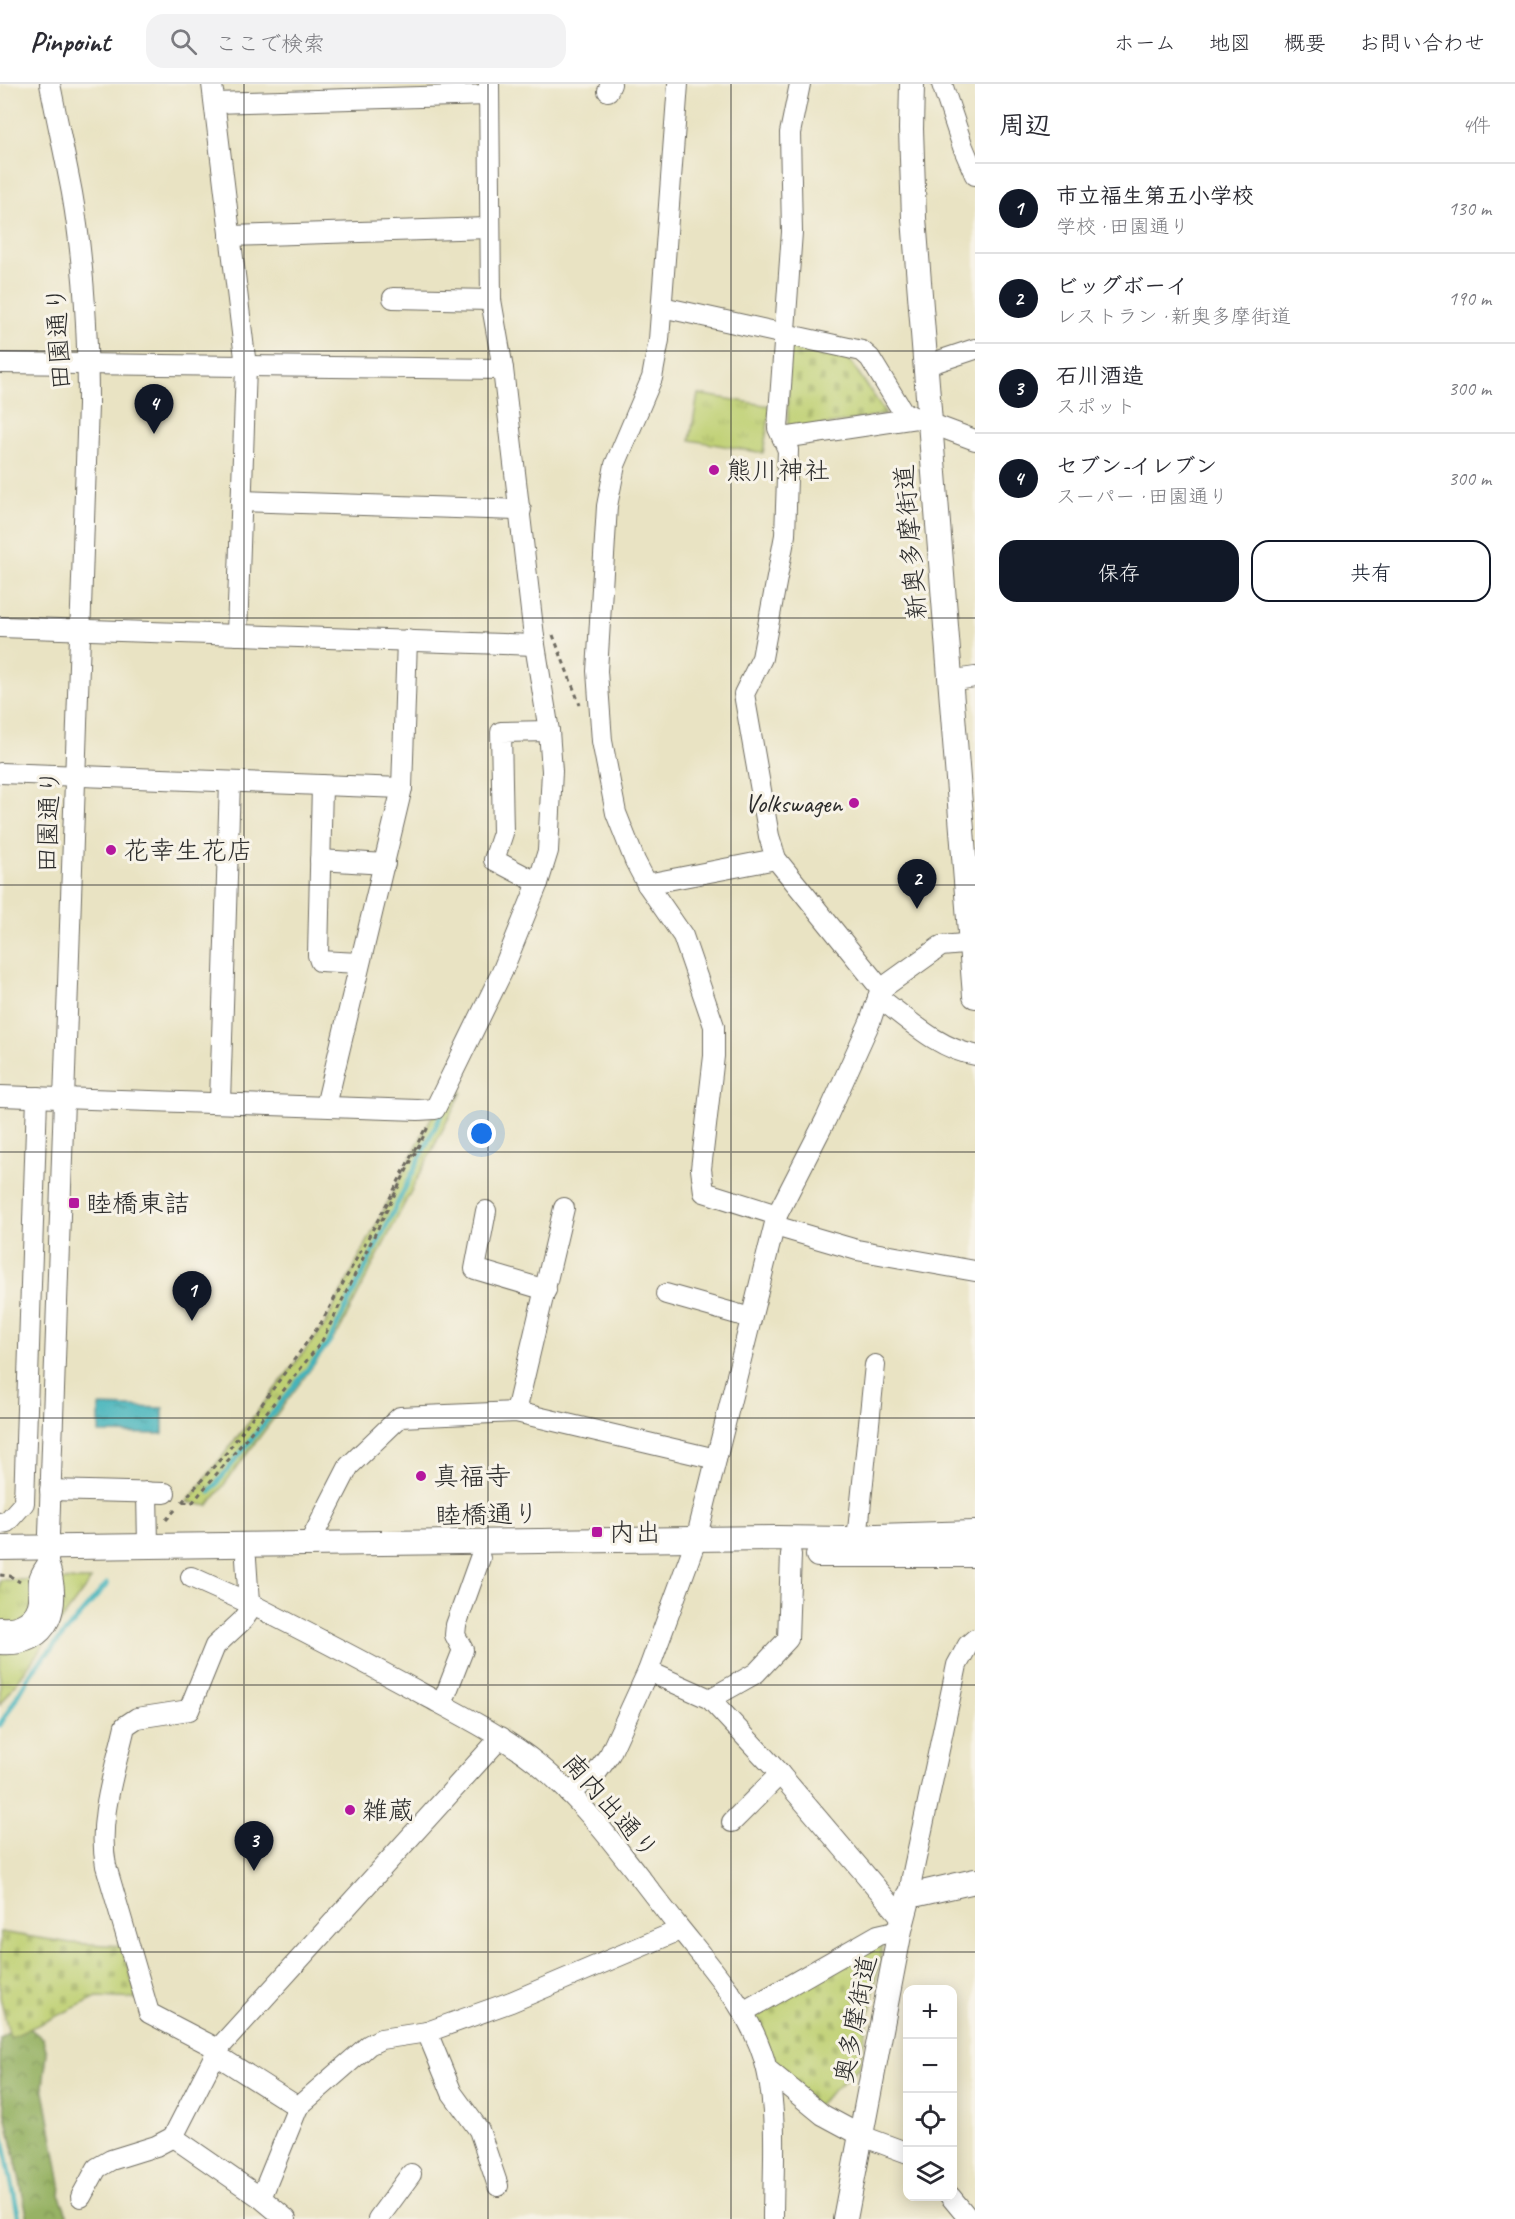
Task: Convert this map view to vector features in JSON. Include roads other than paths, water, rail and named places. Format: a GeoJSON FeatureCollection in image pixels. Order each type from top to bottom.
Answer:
{"type":"FeatureCollection","features":[{"type":"Feature","properties":{"kind":"main road","name":"新奥多摩街道"},"geometry":{"type":"LineString","coordinates":[[912,84],[914,218],[924,366],[922,420],[972,910],[975,996]]}},
{"type":"Feature","properties":{"kind":"main road","name":"睦橋通り"},"geometry":{"type":"LineString","coordinates":[[0,1548],[48,1555],[246,1559],[480,1558],[694,1547],[791,1554],[857,1547],[877,1536],[975,1533]]}},
{"type":"Feature","properties":{"kind":"main road","name":"睦橋通り"},"geometry":{"type":"LineString","coordinates":[[0,1563],[48,1555],[148,1546],[309,1544],[857,1547],[975,1555]]}},
{"type":"Feature","properties":{"kind":"main road"},"geometry":{"type":"LineString","coordinates":[[904,1915],[975,1881]]}},
{"type":"Feature","properties":{"kind":"main road","name":"奥多摩街道"},"geometry":{"type":"LineString","coordinates":[[844,2219],[904,1915]]}},
{"type":"Feature","properties":{"kind":"street","name":"田園通り"},"geometry":{"type":"LineString","coordinates":[[48,1555],[81,629],[88,363],[82,275],[72,195],[50,84]]}},
{"type":"Feature","properties":{"kind":"street"},"geometry":{"type":"LineString","coordinates":[[678,84],[659,340],[652,378],[615,465],[607,506],[597,671],[602,741],[616,813],[647,884],[683,936],[714,1026],[714,1056],[701,1170],[704,1192],[857,1250],[975,1271]]}},
{"type":"Feature","properties":{"kind":"street"},"geometry":{"type":"LineString","coordinates":[[800,84],[790,133],[792,232],[778,428],[788,450],[785,535],[762,658],[744,694],[769,836],[776,859],[880,993],[943,1044],[959,1052],[975,1055]]}},
{"type":"Feature","properties":{"kind":"street"},"geometry":{"type":"LineString","coordinates":[[942,84],[975,175]]}},
{"type":"Feature","properties":{"kind":"street"},"geometry":{"type":"LineString","coordinates":[[0,1096],[435,1109],[502,972],[538,883],[548,851],[552,771],[549,731],[535,645],[503,369],[491,300],[489,89],[214,94],[246,366],[237,635]]}},
{"type":"Feature","properties":{"kind":"street"},"geometry":{"type":"LineString","coordinates":[[230,236],[489,228]]}},
{"type":"Feature","properties":{"kind":"street"},"geometry":{"type":"LineString","coordinates":[[393,298],[491,300]]}},
{"type":"Feature","properties":{"kind":"street"},"geometry":{"type":"LineString","coordinates":[[662,307],[862,351],[870,358],[903,412],[975,440]]}},
{"type":"Feature","properties":{"kind":"street"},"geometry":{"type":"LineString","coordinates":[[924,366],[975,349]]}},
{"type":"Feature","properties":{"kind":"street"},"geometry":{"type":"LineString","coordinates":[[0,363],[503,369]]}},
{"type":"Feature","properties":{"kind":"street"},"geometry":{"type":"LineString","coordinates":[[783,438],[922,420]]}},
{"type":"Feature","properties":{"kind":"street"},"geometry":{"type":"LineString","coordinates":[[241,501],[521,510]]}},
{"type":"Feature","properties":{"kind":"street"},"geometry":{"type":"LineString","coordinates":[[0,627],[535,645]]}},
{"type":"Feature","properties":{"kind":"street"},"geometry":{"type":"LineString","coordinates":[[326,1106],[402,788],[407,640]]}},
{"type":"Feature","properties":{"kind":"street"},"geometry":{"type":"LineString","coordinates":[[949,681],[975,677]]}},
{"type":"Feature","properties":{"kind":"street"},"geometry":{"type":"LineString","coordinates":[[538,883],[494,860],[503,832],[501,732],[549,731]]}},
{"type":"Feature","properties":{"kind":"street"},"geometry":{"type":"LineString","coordinates":[[0,773],[402,788]]}},
{"type":"Feature","properties":{"kind":"street"},"geometry":{"type":"LineString","coordinates":[[220,1102],[230,782]]}},
{"type":"Feature","properties":{"kind":"street"},"geometry":{"type":"LineString","coordinates":[[322,785],[318,956],[320,961],[359,963]]}},
{"type":"Feature","properties":{"kind":"street"},"geometry":{"type":"LineString","coordinates":[[647,884],[776,859]]}},
{"type":"Feature","properties":{"kind":"street"},"geometry":{"type":"LineString","coordinates":[[320,860],[385,864]]}},
{"type":"Feature","properties":{"kind":"street"},"geometry":{"type":"LineString","coordinates":[[569,1793],[597,1772],[610,1754],[648,1671],[694,1547],[776,1220],[826,1119],[870,1022],[880,993],[941,946],[973,943]]}},
{"type":"Feature","properties":{"kind":"street"},"geometry":{"type":"LineString","coordinates":[[0,1523],[7,1522],[24,1503],[37,1097]]}},
{"type":"Feature","properties":{"kind":"street"},"geometry":{"type":"LineString","coordinates":[[516,1412],[564,1208]]}},
{"type":"Feature","properties":{"kind":"street"},"geometry":{"type":"LineString","coordinates":[[486,1211],[475,1269],[546,1290]]}},
{"type":"Feature","properties":{"kind":"street"},"geometry":{"type":"LineString","coordinates":[[666,1294],[751,1318]]}},
{"type":"Feature","properties":{"kind":"street"},"geometry":{"type":"LineString","coordinates":[[857,1547],[875,1365]]}},
{"type":"Feature","properties":{"kind":"street"},"geometry":{"type":"LineString","coordinates":[[309,1544],[349,1466],[400,1417],[516,1412],[716,1459]]}},
{"type":"Feature","properties":{"kind":"street"},"geometry":{"type":"LineString","coordinates":[[50,1490],[165,1496],[148,1546]]}},
{"type":"Feature","properties":{"kind":"street"},"geometry":{"type":"LineString","coordinates":[[710,1699],[756,1673],[788,1639],[791,1554]]}},
{"type":"Feature","properties":{"kind":"street"},"geometry":{"type":"LineString","coordinates":[[0,1627],[18,1626],[33,1614],[39,1601],[39,1580],[48,1555]]}},
{"type":"Feature","properties":{"kind":"street"},"geometry":{"type":"LineString","coordinates":[[0,1644],[13,1645],[30,1640],[50,1621],[54,1608],[54,1580],[48,1555]]}},
{"type":"Feature","properties":{"kind":"street"},"geometry":{"type":"LineString","coordinates":[[442,1704],[463,1650],[455,1635],[456,1625],[480,1558]]}},
{"type":"Feature","properties":{"kind":"street"},"geometry":{"type":"LineString","coordinates":[[246,1559],[248,1613],[215,1646],[189,1710],[137,1718],[125,1726],[106,1808],[102,1846],[149,2013],[216,2052],[298,2107]]}},
{"type":"Feature","properties":{"kind":"street","name":"南内出通り"},"geometry":{"type":"LineString","coordinates":[[191,1577],[249,1603],[501,1737],[538,1765],[569,1793],[725,1986],[751,2026],[767,2068],[773,2105],[773,2219]]}},
{"type":"Feature","properties":{"kind":"street"},"geometry":{"type":"LineString","coordinates":[[743,2012],[878,1935],[904,1915],[957,1665],[971,1642]]}},
{"type":"Feature","properties":{"kind":"street"},"geometry":{"type":"LineString","coordinates":[[648,1671],[710,1699],[780,1774],[904,1915]]}},
{"type":"Feature","properties":{"kind":"street"},"geometry":{"type":"LineString","coordinates":[[81,2197],[97,2168],[111,2160],[156,2146],[173,2137],[216,2052],[501,1737]]}},
{"type":"Feature","properties":{"kind":"street"},"geometry":{"type":"LineString","coordinates":[[732,1822],[780,1774]]}},
{"type":"Feature","properties":{"kind":"street"},"geometry":{"type":"LineString","coordinates":[[261,2198],[298,2107],[369,2045],[381,2039],[427,2032],[511,2002],[680,1930]]}},
{"type":"Feature","properties":{"kind":"street"},"geometry":{"type":"LineString","coordinates":[[427,2032],[452,2093],[479,2130],[498,2186]]}},
{"type":"Feature","properties":{"kind":"street"},"geometry":{"type":"LineString","coordinates":[[767,2068],[813,2109],[862,2136],[903,2151]]}},
{"type":"Feature","properties":{"kind":"street"},"geometry":{"type":"LineString","coordinates":[[173,2137],[261,2198],[286,2219]]}},
{"type":"Feature","properties":{"kind":"street"},"geometry":{"type":"LineString","coordinates":[[378,2219],[411,2174]]}},
{"type":"Feature","properties":{"kind":"street"},"geometry":{"type":"LineString","coordinates":[[954,2201],[969,2219]]}},
{"type":"Feature","properties":{"kind":"water"},"geometry":{"type":"Polygon","coordinates":[[[99,1406],[163,1408],[163,1434],[99,1433],[99,1406]]]}},
{"type":"Feature","properties":{"kind":"waterway"},"geometry":{"type":"LineString","coordinates":[[210,1492],[329,1342],[442,1113]]}},
{"type":"Feature","properties":{"kind":"waterway"},"geometry":{"type":"LineString","coordinates":[[0,1725],[33,1670],[107,1584]]}},
{"type":"Feature","properties":{"kind":"waterway"},"geometry":{"type":"LineString","coordinates":[[0,2124],[19,2219]]}},
{"type":"Feature","properties":{"kind":"place","name":"セブン-イレブン"},"geometry":{"type":"Point","coordinates":[154,434]}},
{"type":"Feature","properties":{"kind":"place","name":"熊川神社"},"geometry":{"type":"Point","coordinates":[714,470]}},
{"type":"Feature","properties":{"kind":"place","name":"Volkswagen"},"geometry":{"type":"Point","coordinates":[854,803]}},
{"type":"Feature","properties":{"kind":"place","name":"花幸生花店"},"geometry":{"type":"Point","coordinates":[111,850]}},
{"type":"Feature","properties":{"kind":"place","name":"ビッグボーイ"},"geometry":{"type":"Point","coordinates":[917,909]}},
{"type":"Feature","properties":{"kind":"place","name":"睦橋東詰"},"geometry":{"type":"Point","coordinates":[74,1203]}},
{"type":"Feature","properties":{"kind":"place","name":"市立福生第五小学校"},"geometry":{"type":"Point","coordinates":[192,1321]}},
{"type":"Feature","properties":{"kind":"place","name":"真福寺"},"geometry":{"type":"Point","coordinates":[421,1476]}},
{"type":"Feature","properties":{"kind":"place","name":"内出"},"geometry":{"type":"Point","coordinates":[597,1532]}},
{"type":"Feature","properties":{"kind":"place","name":"雑蔵"},"geometry":{"type":"Point","coordinates":[350,1810]}},
{"type":"Feature","properties":{"kind":"place","name":"石川酒造"},"geometry":{"type":"Point","coordinates":[254,1871]}}]}
